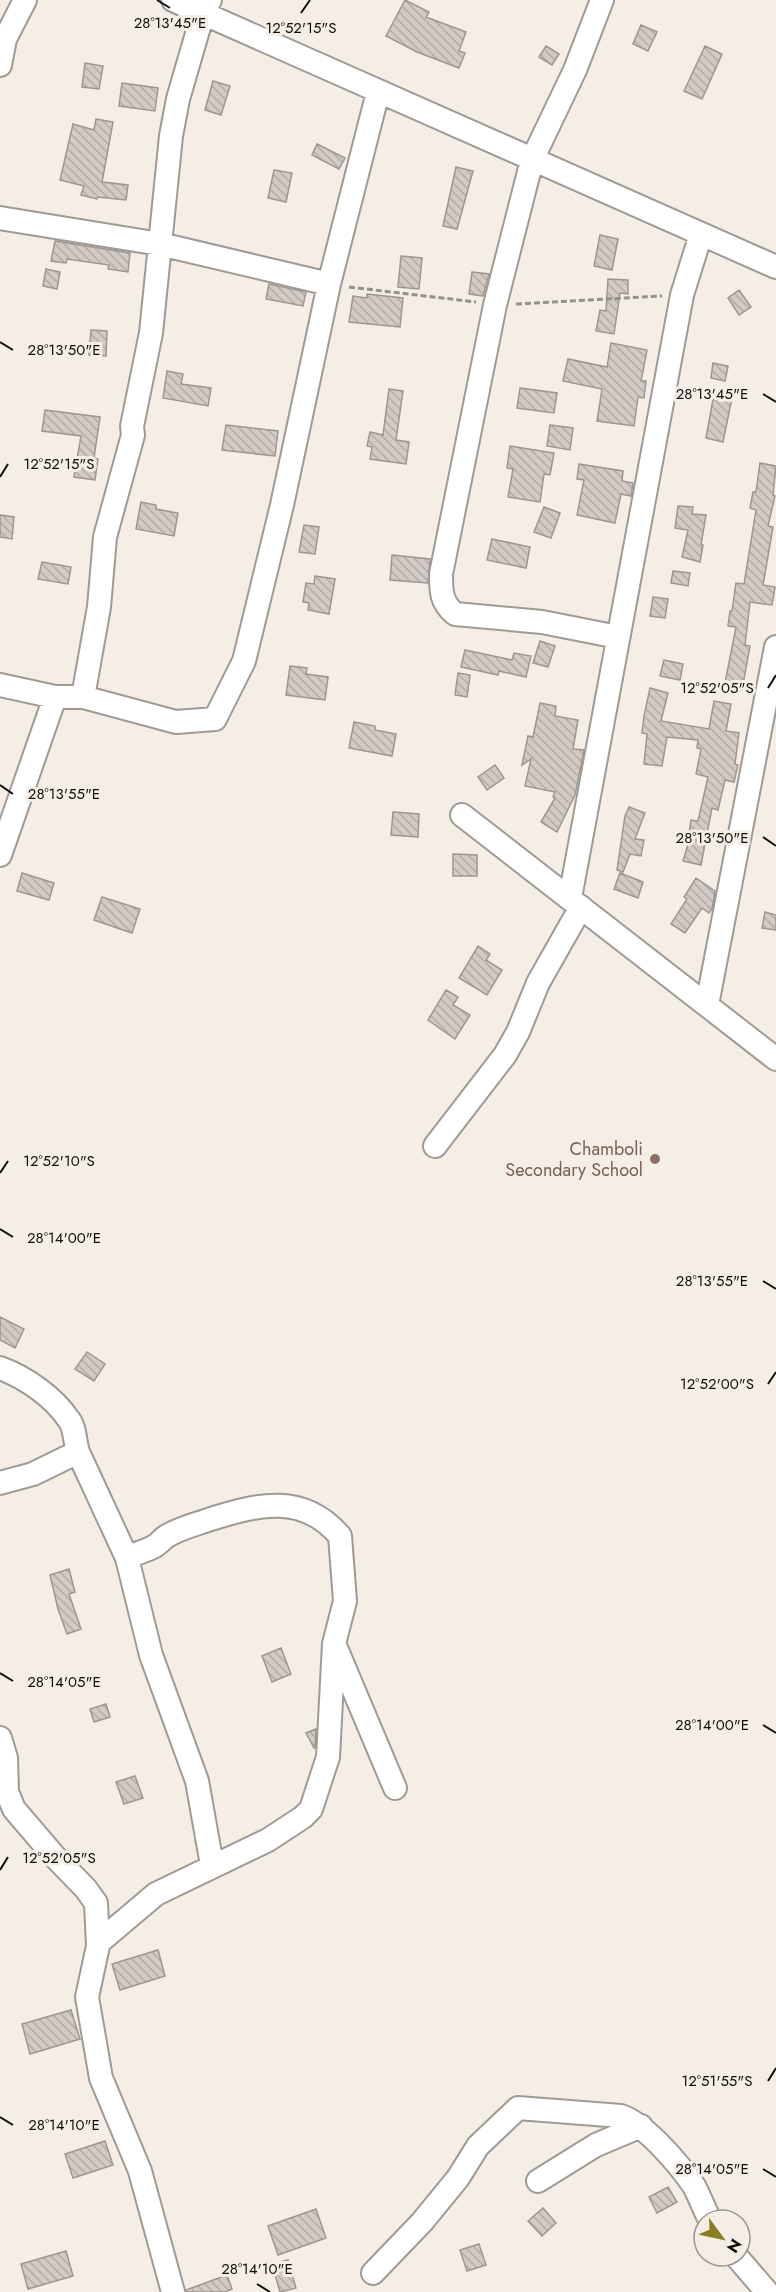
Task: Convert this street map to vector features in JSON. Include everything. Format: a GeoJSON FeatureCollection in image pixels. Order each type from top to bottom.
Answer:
{"type":"FeatureCollection","features":[{"type":"Feature","properties":{"kind":"street"},"geometry":{"type":"LineString","coordinates":[[0,65],[4,39],[25,0]]}},
{"type":"Feature","properties":{"kind":"street"},"geometry":{"type":"LineString","coordinates":[[173,0],[207,7],[378,92],[776,267]]}},
{"type":"Feature","properties":{"kind":"street"},"geometry":{"type":"LineString","coordinates":[[602,0],[575,70],[531,160],[495,304],[441,574],[441,593],[445,605],[455,614],[542,622],[618,637]]}},
{"type":"Feature","properties":{"kind":"street"},"geometry":{"type":"LineString","coordinates":[[83,697],[99,607],[105,537],[133,435],[132,426],[151,333],[171,136],[178,99],[207,7]]}},
{"type":"Feature","properties":{"kind":"street"},"geometry":{"type":"LineString","coordinates":[[0,685],[56,697],[83,697],[176,722],[216,719],[244,661],[282,506],[329,284],[378,92]]}},
{"type":"Feature","properties":{"kind":"street"},"geometry":{"type":"LineString","coordinates":[[0,218],[160,244],[329,284]]}},
{"type":"Feature","properties":{"kind":"street"},"geometry":{"type":"LineString","coordinates":[[435,1146],[505,1055],[518,1032],[575,903],[618,637],[682,296],[701,234]]}},
{"type":"Feature","properties":{"kind":"street"},"geometry":{"type":"LineString","coordinates":[[707,1005],[776,647]]}},
{"type":"Feature","properties":{"kind":"street"},"geometry":{"type":"LineString","coordinates":[[0,855],[56,697]]}},
{"type":"Feature","properties":{"kind":"street"},"geometry":{"type":"LineString","coordinates":[[462,815],[776,1059]]}},
{"type":"Feature","properties":{"kind":"street"},"geometry":{"type":"LineString","coordinates":[[0,1368],[15,1373],[70,1421],[78,1452],[127,1558],[151,1656],[197,1781],[212,1865]]}},
{"type":"Feature","properties":{"kind":"street"},"geometry":{"type":"LineString","coordinates":[[0,1483],[33,1474],[78,1452]]}},
{"type":"Feature","properties":{"kind":"street"},"geometry":{"type":"LineString","coordinates":[[98,1943],[156,1894],[212,1865],[268,1840],[303,1817],[311,1809],[328,1757],[334,1644],[345,1601],[340,1536],[318,1517],[297,1507],[277,1504],[231,1513],[176,1532],[153,1547],[127,1558]]}},
{"type":"Feature","properties":{"kind":"street"},"geometry":{"type":"LineString","coordinates":[[334,1644],[396,1788]]}},
{"type":"Feature","properties":{"kind":"street"},"geometry":{"type":"LineString","coordinates":[[0,1738],[6,1758],[7,1792],[14,1809],[96,1903],[98,1943],[87,1997],[101,2078],[140,2171],[173,2292]]}},
{"type":"Feature","properties":{"kind":"street"},"geometry":{"type":"LineString","coordinates":[[373,2273],[422,2222],[458,2178],[478,2146],[518,2108],[621,2116],[641,2126],[694,2188],[704,2208]]}},
{"type":"Feature","properties":{"kind":"street"},"geometry":{"type":"LineString","coordinates":[[538,2181],[596,2145],[641,2126]]}},
{"type":"Feature","properties":{"kind":"street"},"geometry":{"type":"LineString","coordinates":[[746,2268],[767,2292]]}},
{"type":"Feature","properties":{"kind":"building"},"geometry":{"type":"Polygon","coordinates":[[[405,0],[429,12],[426,17],[466,32],[459,51],[465,53],[459,68],[417,52],[386,36],[405,0]]]}},
{"type":"Feature","properties":{"kind":"building"},"geometry":{"type":"Polygon","coordinates":[[[641,25],[657,32],[648,51],[633,44],[641,25]]]}},
{"type":"Feature","properties":{"kind":"building"},"geometry":{"type":"Polygon","coordinates":[[[546,46],[559,54],[552,65],[539,57],[546,46]]]}},
{"type":"Feature","properties":{"kind":"building"},"geometry":{"type":"Polygon","coordinates":[[[705,46],[722,54],[702,99],[684,91],[705,46]]]}},
{"type":"Feature","properties":{"kind":"building"},"geometry":{"type":"Polygon","coordinates":[[[85,63],[103,66],[99,89],[82,87],[85,63]]]}},
{"type":"Feature","properties":{"kind":"building"},"geometry":{"type":"Polygon","coordinates":[[[213,81],[230,86],[221,115],[205,110],[213,81]]]}},
{"type":"Feature","properties":{"kind":"building"},"geometry":{"type":"Polygon","coordinates":[[[122,83],[158,88],[155,111],[119,106],[122,83]]]}},
{"type":"Feature","properties":{"kind":"building"},"geometry":{"type":"Polygon","coordinates":[[[96,119],[113,122],[102,182],[128,185],[126,200],[98,197],[97,199],[81,195],[84,186],[60,180],[73,124],[94,130],[96,119]]]}},
{"type":"Feature","properties":{"kind":"building"},"geometry":{"type":"Polygon","coordinates":[[[317,144],[345,158],[339,169],[312,155],[317,144]]]}},
{"type":"Feature","properties":{"kind":"building"},"geometry":{"type":"Polygon","coordinates":[[[456,167],[473,171],[457,229],[443,226],[456,167]]]}},
{"type":"Feature","properties":{"kind":"building"},"geometry":{"type":"Polygon","coordinates":[[[274,170],[292,173],[286,202],[268,198],[274,170]]]}},
{"type":"Feature","properties":{"kind":"building"},"geometry":{"type":"Polygon","coordinates":[[[600,235],[618,239],[612,270],[594,266],[600,235]]]}},
{"type":"Feature","properties":{"kind":"building"},"geometry":{"type":"Polygon","coordinates":[[[55,241],[130,253],[128,272],[108,269],[109,265],[67,259],[66,263],[51,261],[55,241]]]}},
{"type":"Feature","properties":{"kind":"building"},"geometry":{"type":"Polygon","coordinates":[[[401,256],[422,258],[419,289],[398,287],[401,256]]]}},
{"type":"Feature","properties":{"kind":"building"},"geometry":{"type":"Polygon","coordinates":[[[46,269],[60,272],[57,289],[43,286],[46,269]]]}},
{"type":"Feature","properties":{"kind":"building"},"geometry":{"type":"Polygon","coordinates":[[[472,272],[489,274],[483,296],[469,294],[472,272]]]}},
{"type":"Feature","properties":{"kind":"building"},"geometry":{"type":"Polygon","coordinates":[[[608,279],[628,280],[628,294],[620,293],[614,334],[596,331],[600,310],[606,311],[608,279]]]}},
{"type":"Feature","properties":{"kind":"building"},"geometry":{"type":"Polygon","coordinates":[[[269,284],[306,292],[303,306],[266,299],[269,284]]]}},
{"type":"Feature","properties":{"kind":"building"},"geometry":{"type":"Polygon","coordinates":[[[739,290],[751,307],[739,315],[728,298],[739,290]]]}},
{"type":"Feature","properties":{"kind":"building"},"geometry":{"type":"Polygon","coordinates":[[[367,294],[403,298],[400,327],[349,322],[353,296],[367,298],[367,294]]]}},
{"type":"Feature","properties":{"kind":"building"},"geometry":{"type":"Polygon","coordinates":[[[91,330],[107,331],[106,356],[89,355],[91,330]]]}},
{"type":"Feature","properties":{"kind":"building"},"geometry":{"type":"Polygon","coordinates":[[[611,343],[647,350],[641,381],[646,381],[644,398],[638,397],[634,426],[597,421],[602,389],[563,381],[568,359],[607,367],[611,343]]]}},
{"type":"Feature","properties":{"kind":"building"},"geometry":{"type":"Polygon","coordinates":[[[713,363],[728,366],[725,381],[711,378],[713,363]]]}},
{"type":"Feature","properties":{"kind":"building"},"geometry":{"type":"Polygon","coordinates":[[[167,371],[183,374],[181,384],[211,388],[208,406],[163,398],[167,371]]]}},
{"type":"Feature","properties":{"kind":"building"},"geometry":{"type":"Polygon","coordinates":[[[520,388],[557,393],[554,413],[517,408],[520,388]]]}},
{"type":"Feature","properties":{"kind":"building"},"geometry":{"type":"Polygon","coordinates":[[[389,389],[403,391],[396,440],[409,442],[406,464],[370,459],[372,447],[367,446],[370,432],[383,435],[389,389]]]}},
{"type":"Feature","properties":{"kind":"building"},"geometry":{"type":"Polygon","coordinates":[[[714,394],[732,398],[723,442],[706,438],[714,394]]]}},
{"type":"Feature","properties":{"kind":"building"},"geometry":{"type":"Polygon","coordinates":[[[45,410],[100,417],[94,458],[98,459],[95,480],[74,477],[81,436],[42,431],[45,410]]]}},
{"type":"Feature","properties":{"kind":"building"},"geometry":{"type":"Polygon","coordinates":[[[226,425],[278,431],[275,456],[222,450],[226,425]]]}},
{"type":"Feature","properties":{"kind":"building"},"geometry":{"type":"Polygon","coordinates":[[[550,425],[573,428],[570,450],[547,446],[550,425]]]}},
{"type":"Feature","properties":{"kind":"building"},"geometry":{"type":"Polygon","coordinates":[[[510,446],[554,453],[550,475],[544,474],[540,502],[508,497],[513,469],[507,468],[510,446]]]}},
{"type":"Feature","properties":{"kind":"building"},"geometry":{"type":"Polygon","coordinates":[[[760,463],[776,466],[773,495],[775,496],[768,526],[773,527],[763,585],[775,587],[772,605],[750,602],[745,645],[750,646],[742,690],[724,688],[736,627],[728,626],[730,611],[732,611],[736,583],[744,584],[756,510],[750,508],[753,492],[756,492],[760,463]]]}},
{"type":"Feature","properties":{"kind":"building"},"geometry":{"type":"Polygon","coordinates":[[[579,464],[623,471],[622,481],[633,483],[631,496],[621,494],[615,523],[577,515],[584,480],[577,479],[579,464]]]}},
{"type":"Feature","properties":{"kind":"building"},"geometry":{"type":"Polygon","coordinates":[[[141,502],[156,505],[156,509],[178,513],[174,536],[136,529],[141,502]]]}},
{"type":"Feature","properties":{"kind":"building"},"geometry":{"type":"Polygon","coordinates":[[[678,506],[693,507],[692,514],[706,515],[700,562],[682,557],[688,530],[675,528],[678,506]]]}},
{"type":"Feature","properties":{"kind":"building"},"geometry":{"type":"Polygon","coordinates":[[[544,507],[560,513],[551,538],[534,532],[544,507]]]}},
{"type":"Feature","properties":{"kind":"building"},"geometry":{"type":"Polygon","coordinates":[[[0,515],[14,517],[12,539],[0,537],[0,515]]]}},
{"type":"Feature","properties":{"kind":"building"},"geometry":{"type":"Polygon","coordinates":[[[304,525],[319,527],[315,554],[299,552],[304,525]]]}},
{"type":"Feature","properties":{"kind":"building"},"geometry":{"type":"Polygon","coordinates":[[[492,539],[530,547],[526,568],[487,560],[492,539]]]}},
{"type":"Feature","properties":{"kind":"building"},"geometry":{"type":"Polygon","coordinates":[[[392,555],[430,559],[428,583],[390,580],[392,555]]]}},
{"type":"Feature","properties":{"kind":"building"},"geometry":{"type":"Polygon","coordinates":[[[42,562],[71,567],[68,584],[38,579],[42,562]]]}},
{"type":"Feature","properties":{"kind":"building"},"geometry":{"type":"Polygon","coordinates":[[[673,571],[690,573],[688,586],[671,583],[673,571]]]}},
{"type":"Feature","properties":{"kind":"building"},"geometry":{"type":"Polygon","coordinates":[[[315,576],[335,579],[329,614],[308,610],[309,603],[303,602],[306,583],[314,584],[315,576]]]}},
{"type":"Feature","properties":{"kind":"building"},"geometry":{"type":"Polygon","coordinates":[[[653,597],[668,599],[665,618],[650,616],[653,597]]]}},
{"type":"Feature","properties":{"kind":"building"},"geometry":{"type":"Polygon","coordinates":[[[540,641],[555,646],[548,667],[533,663],[540,641]]]}},
{"type":"Feature","properties":{"kind":"building"},"geometry":{"type":"Polygon","coordinates":[[[465,650],[512,660],[514,653],[531,656],[526,677],[499,671],[498,675],[461,667],[465,650]]]}},
{"type":"Feature","properties":{"kind":"building"},"geometry":{"type":"Polygon","coordinates":[[[664,660],[683,664],[680,680],[660,676],[664,660]]]}},
{"type":"Feature","properties":{"kind":"building"},"geometry":{"type":"Polygon","coordinates":[[[290,666],[307,668],[306,674],[328,677],[325,700],[286,695],[290,666]]]}},
{"type":"Feature","properties":{"kind":"building"},"geometry":{"type":"Polygon","coordinates":[[[458,673],[470,675],[467,697],[455,695],[458,673]]]}},
{"type":"Feature","properties":{"kind":"building"},"geometry":{"type":"Polygon","coordinates":[[[650,688],[668,693],[661,721],[709,729],[714,701],[731,704],[726,731],[739,733],[735,764],[738,765],[734,782],[725,780],[718,810],[712,808],[701,865],[683,861],[691,820],[698,821],[708,777],[696,774],[701,749],[697,748],[698,740],[667,737],[662,766],[644,764],[647,734],[642,733],[650,688]]]}},
{"type":"Feature","properties":{"kind":"building"},"geometry":{"type":"Polygon","coordinates":[[[540,703],[556,706],[555,716],[578,720],[573,749],[584,750],[575,795],[557,832],[541,822],[555,798],[553,797],[555,792],[525,786],[531,759],[522,765],[528,736],[533,737],[540,703]]]}},
{"type":"Feature","properties":{"kind":"building"},"geometry":{"type":"Polygon","coordinates":[[[354,722],[375,726],[375,730],[396,734],[392,756],[349,748],[354,722]]]}},
{"type":"Feature","properties":{"kind":"building"},"geometry":{"type":"Polygon","coordinates":[[[495,765],[504,778],[487,790],[478,777],[495,765]]]}},
{"type":"Feature","properties":{"kind":"building"},"geometry":{"type":"Polygon","coordinates":[[[629,807],[645,813],[635,839],[644,840],[641,856],[630,854],[623,872],[617,870],[625,816],[629,807]]]}},
{"type":"Feature","properties":{"kind":"building"},"geometry":{"type":"Polygon","coordinates":[[[393,812],[419,814],[418,837],[391,835],[393,812]]]}},
{"type":"Feature","properties":{"kind":"building"},"geometry":{"type":"Polygon","coordinates":[[[453,854],[477,855],[477,876],[453,876],[453,854]]]}},
{"type":"Feature","properties":{"kind":"building"},"geometry":{"type":"Polygon","coordinates":[[[22,873],[54,883],[49,900],[17,891],[22,873]]]}},
{"type":"Feature","properties":{"kind":"building"},"geometry":{"type":"Polygon","coordinates":[[[620,873],[643,882],[638,898],[614,889],[620,873]]]}},
{"type":"Feature","properties":{"kind":"building"},"geometry":{"type":"Polygon","coordinates":[[[696,878],[715,891],[712,909],[709,913],[702,908],[685,933],[671,924],[687,899],[684,897],[696,878]]]}},
{"type":"Feature","properties":{"kind":"building"},"geometry":{"type":"Polygon","coordinates":[[[102,897],[140,909],[132,933],[94,920],[102,897]]]}},
{"type":"Feature","properties":{"kind":"building"},"geometry":{"type":"Polygon","coordinates":[[[765,912],[776,915],[776,930],[762,928],[765,912]]]}},
{"type":"Feature","properties":{"kind":"building"},"geometry":{"type":"Polygon","coordinates":[[[478,946],[490,954],[486,960],[502,970],[487,995],[459,978],[478,946]]]}},
{"type":"Feature","properties":{"kind":"building"},"geometry":{"type":"Polygon","coordinates":[[[446,990],[458,997],[453,1005],[470,1015],[455,1039],[428,1020],[446,990]]]}},
{"type":"Feature","properties":{"kind":"building"},"geometry":{"type":"Polygon","coordinates":[[[0,1317],[24,1329],[15,1348],[0,1340],[0,1317]]]}},
{"type":"Feature","properties":{"kind":"building"},"geometry":{"type":"Polygon","coordinates":[[[87,1352],[105,1364],[94,1381],[75,1369],[87,1352]]]}},
{"type":"Feature","properties":{"kind":"building"},"geometry":{"type":"Polygon","coordinates":[[[69,1569],[75,1592],[69,1594],[81,1629],[67,1634],[50,1575],[69,1569]]]}},
{"type":"Feature","properties":{"kind":"building"},"geometry":{"type":"Polygon","coordinates":[[[281,1648],[291,1674],[272,1682],[262,1656],[281,1648]]]}},
{"type":"Feature","properties":{"kind":"building"},"geometry":{"type":"Polygon","coordinates":[[[106,1704],[110,1717],[94,1722],[90,1709],[106,1704]]]}},
{"type":"Feature","properties":{"kind":"building"},"geometry":{"type":"Polygon","coordinates":[[[316,1729],[315,1748],[314,1748],[306,1733],[316,1729]]]}},
{"type":"Feature","properties":{"kind":"building"},"geometry":{"type":"Polygon","coordinates":[[[135,1776],[143,1798],[124,1804],[116,1782],[135,1776]]]}},
{"type":"Feature","properties":{"kind":"building"},"geometry":{"type":"Polygon","coordinates":[[[158,1950],[165,1976],[120,1990],[112,1964],[158,1950]]]}},
{"type":"Feature","properties":{"kind":"building"},"geometry":{"type":"Polygon","coordinates":[[[71,2010],[80,2039],[30,2054],[22,2024],[71,2010]]]}},
{"type":"Feature","properties":{"kind":"building"},"geometry":{"type":"Polygon","coordinates":[[[105,2141],[113,2165],[73,2178],[65,2154],[105,2141]]]}},
{"type":"Feature","properties":{"kind":"building"},"geometry":{"type":"Polygon","coordinates":[[[668,2187],[677,2202],[657,2213],[649,2197],[668,2187]]]}},
{"type":"Feature","properties":{"kind":"building"},"geometry":{"type":"Polygon","coordinates":[[[543,2208],[556,2223],[542,2236],[528,2221],[543,2208]]]}},
{"type":"Feature","properties":{"kind":"building"},"geometry":{"type":"Polygon","coordinates":[[[316,2209],[326,2238],[278,2255],[268,2226],[316,2209]]]}},
{"type":"Feature","properties":{"kind":"building"},"geometry":{"type":"Polygon","coordinates":[[[479,2244],[486,2265],[467,2271],[460,2250],[479,2244]]]}},
{"type":"Feature","properties":{"kind":"building"},"geometry":{"type":"Polygon","coordinates":[[[66,2251],[73,2276],[28,2289],[21,2264],[66,2251]]]}},
{"type":"Feature","properties":{"kind":"building"},"geometry":{"type":"Polygon","coordinates":[[[288,2260],[296,2288],[280,2292],[272,2264],[288,2260]]]}},
{"type":"Feature","properties":{"kind":"building"},"geometry":{"type":"Polygon","coordinates":[[[227,2275],[232,2289],[225,2292],[186,2292],[186,2290],[227,2275]]]}},
{"type":"Feature","properties":{"kind":"place","name":"Chamboli Secondary School"},"geometry":{"type":"Point","coordinates":[655,1159]}}]}
